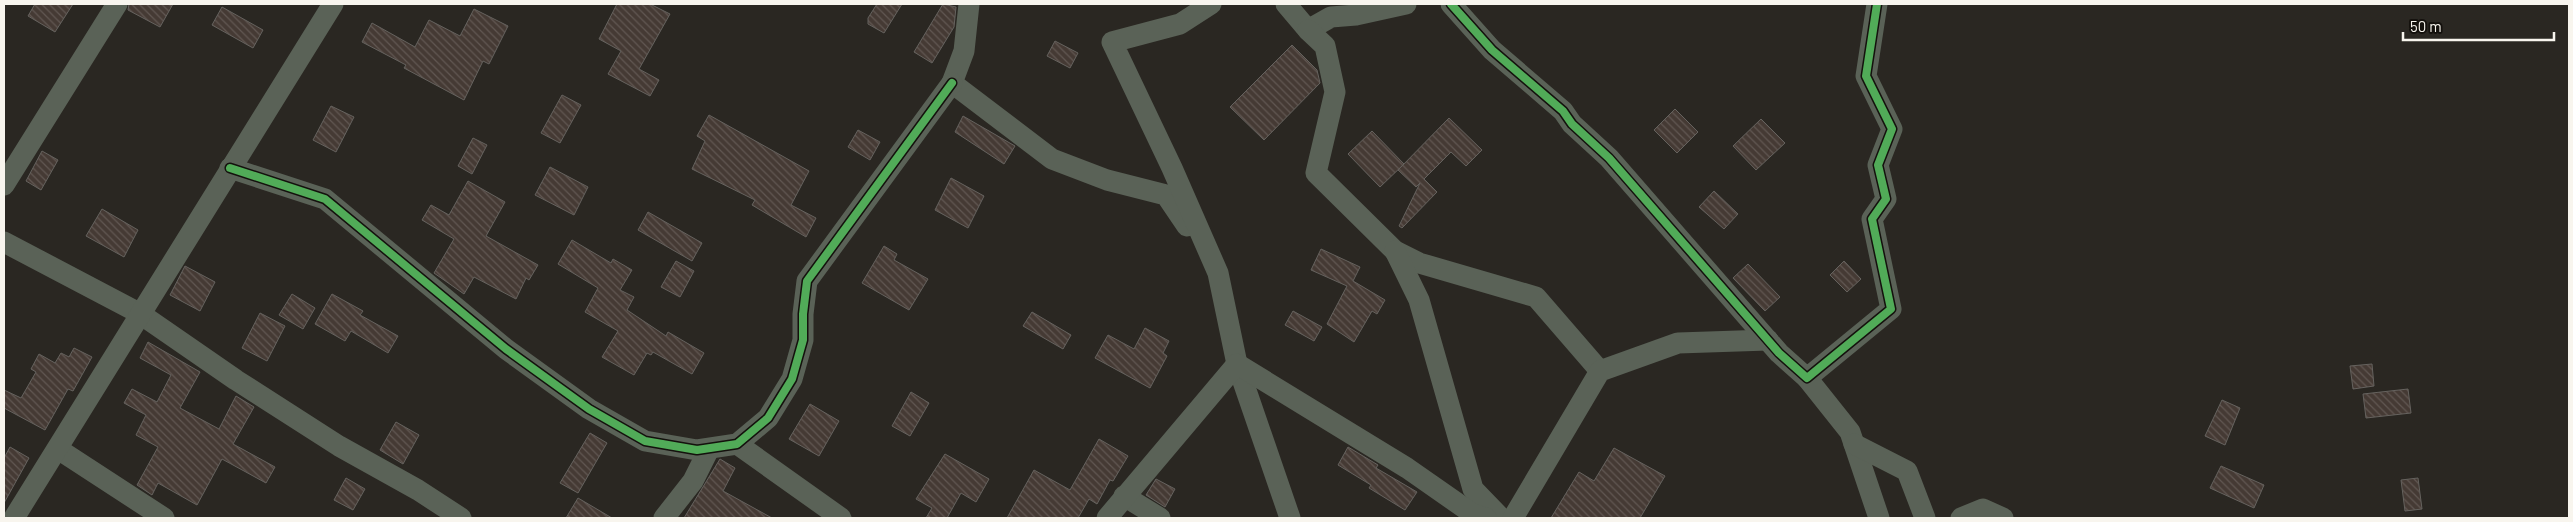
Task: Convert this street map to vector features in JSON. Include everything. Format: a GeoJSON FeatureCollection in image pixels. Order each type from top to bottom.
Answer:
{"type":"FeatureCollection","features":[{"type":"Feature","properties":{"kind":"street"},"geometry":{"type":"LineString","coordinates":[[4,185],[117,4]]}},
{"type":"Feature","properties":{"kind":"street"},"geometry":{"type":"LineString","coordinates":[[14,518],[58,449],[139,313],[332,4]]}},
{"type":"Feature","properties":{"kind":"street"},"geometry":{"type":"LineString","coordinates":[[230,168],[325,199],[506,349],[589,409],[645,441],[697,450],[737,444],[768,418],[792,378],[803,340],[803,314],[807,280],[952,82],[964,51],[969,4]]}},
{"type":"Feature","properties":{"kind":"street"},"geometry":{"type":"LineString","coordinates":[[1211,4],[1180,24],[1112,42],[1172,168],[1218,273],[1237,364],[1290,518]]}},
{"type":"Feature","properties":{"kind":"street"},"geometry":{"type":"LineString","coordinates":[[1286,4],[1308,30],[1325,46],[1335,92],[1316,173],[1395,251],[1419,263],[1536,297],[1600,371]]}},
{"type":"Feature","properties":{"kind":"street"},"geometry":{"type":"LineString","coordinates":[[1308,30],[1331,17],[1356,15],[1406,4]]}},
{"type":"Feature","properties":{"kind":"street"},"geometry":{"type":"LineString","coordinates":[[1451,4],[1492,50],[1563,111],[1572,124],[1609,158],[1768,340],[1807,378],[1850,432],[1878,518]]}},
{"type":"Feature","properties":{"kind":"street"},"geometry":{"type":"LineString","coordinates":[[1807,378],[1891,309],[1872,219],[1886,199],[1878,165],[1892,129],[1866,76],[1876,4]]}},
{"type":"Feature","properties":{"kind":"street"},"geometry":{"type":"LineString","coordinates":[[952,82],[1052,159],[1107,180],[1166,195],[1218,273]]}},
{"type":"Feature","properties":{"kind":"street"},"geometry":{"type":"LineString","coordinates":[[4,242],[139,313],[339,446],[418,490],[461,518]]}},
{"type":"Feature","properties":{"kind":"street"},"geometry":{"type":"LineString","coordinates":[[1395,251],[1419,300],[1473,489],[1500,518]]}},
{"type":"Feature","properties":{"kind":"street"},"geometry":{"type":"LineString","coordinates":[[1513,518],[1600,371],[1678,343],[1768,340]]}},
{"type":"Feature","properties":{"kind":"street"},"geometry":{"type":"LineString","coordinates":[[1107,518],[1237,364]]}},
{"type":"Feature","properties":{"kind":"street"},"geometry":{"type":"LineString","coordinates":[[1237,364],[1407,468],[1473,514],[1486,518]]}},
{"type":"Feature","properties":{"kind":"street"},"geometry":{"type":"LineString","coordinates":[[737,444],[841,518]]}},
{"type":"Feature","properties":{"kind":"street"},"geometry":{"type":"LineString","coordinates":[[1854,444],[1907,471],[1925,518]]}},
{"type":"Feature","properties":{"kind":"street"},"geometry":{"type":"LineString","coordinates":[[664,518],[693,481],[709,448]]}},
{"type":"Feature","properties":{"kind":"street"},"geometry":{"type":"LineString","coordinates":[[58,449],[164,518]]}},
{"type":"Feature","properties":{"kind":"street"},"geometry":{"type":"LineString","coordinates":[[1124,496],[1160,518]]}},
{"type":"Feature","properties":{"kind":"street"},"geometry":{"type":"LineString","coordinates":[[1961,518],[1983,509],[2003,518]]}},
{"type":"Feature","properties":{"kind":"building"},"geometry":{"type":"Polygon","coordinates":[[[35,4],[73,4],[55,32],[28,16],[35,4]]]}},
{"type":"Feature","properties":{"kind":"building"},"geometry":{"type":"Polygon","coordinates":[[[129,4],[173,4],[160,27],[128,10],[129,4]]]}},
{"type":"Feature","properties":{"kind":"building"},"geometry":{"type":"Polygon","coordinates":[[[617,4],[650,4],[670,14],[639,69],[659,80],[650,96],[608,74],[621,51],[599,39],[617,4]]]}},
{"type":"Feature","properties":{"kind":"building"},"geometry":{"type":"Polygon","coordinates":[[[877,4],[902,4],[884,33],[868,24],[868,18],[877,4]]]}},
{"type":"Feature","properties":{"kind":"building"},"geometry":{"type":"Polygon","coordinates":[[[943,4],[956,7],[954,27],[932,63],[914,52],[943,4]]]}},
{"type":"Feature","properties":{"kind":"building"},"geometry":{"type":"Polygon","coordinates":[[[222,7],[263,30],[253,48],[212,25],[222,7]]]}},
{"type":"Feature","properties":{"kind":"building"},"geometry":{"type":"Polygon","coordinates":[[[474,9],[508,26],[489,64],[483,61],[464,100],[404,68],[406,65],[362,42],[372,23],[415,47],[429,20],[460,36],[474,9]]]}},
{"type":"Feature","properties":{"kind":"building"},"geometry":{"type":"Polygon","coordinates":[[[1055,41],[1078,53],[1070,68],[1047,56],[1055,41]]]}},
{"type":"Feature","properties":{"kind":"building"},"geometry":{"type":"Polygon","coordinates":[[[1292,45],[1317,70],[1320,83],[1264,140],[1230,107],[1292,45]]]}},
{"type":"Feature","properties":{"kind":"building"},"geometry":{"type":"Polygon","coordinates":[[[562,95],[581,105],[560,143],[541,133],[562,95]]]}},
{"type":"Feature","properties":{"kind":"building"},"geometry":{"type":"Polygon","coordinates":[[[331,106],[354,117],[336,152],[313,140],[331,106]]]}},
{"type":"Feature","properties":{"kind":"building"},"geometry":{"type":"Polygon","coordinates":[[[1675,109],[1698,132],[1677,153],[1654,130],[1675,109]]]}},
{"type":"Feature","properties":{"kind":"building"},"geometry":{"type":"Polygon","coordinates":[[[709,115],[809,171],[791,205],[816,218],[806,237],[752,205],[755,200],[692,169],[705,141],[697,136],[709,115]]]}},
{"type":"Feature","properties":{"kind":"building"},"geometry":{"type":"Polygon","coordinates":[[[963,116],[1015,146],[1004,164],[955,132],[963,116]]]}},
{"type":"Feature","properties":{"kind":"building"},"geometry":{"type":"Polygon","coordinates":[[[1449,118],[1482,150],[1466,166],[1451,152],[1424,179],[1437,192],[1402,228],[1399,226],[1420,183],[1416,187],[1398,170],[1449,118]]]}},
{"type":"Feature","properties":{"kind":"building"},"geometry":{"type":"Polygon","coordinates":[[[1761,119],[1785,143],[1756,170],[1733,146],[1761,119]]]}},
{"type":"Feature","properties":{"kind":"building"},"geometry":{"type":"Polygon","coordinates":[[[858,130],[880,142],[870,160],[848,147],[858,130]]]}},
{"type":"Feature","properties":{"kind":"building"},"geometry":{"type":"Polygon","coordinates":[[[1372,131],[1404,164],[1380,187],[1348,154],[1372,131]]]}},
{"type":"Feature","properties":{"kind":"building"},"geometry":{"type":"Polygon","coordinates":[[[473,138],[487,145],[472,174],[458,166],[473,138]]]}},
{"type":"Feature","properties":{"kind":"building"},"geometry":{"type":"Polygon","coordinates":[[[42,151],[58,160],[41,190],[26,181],[42,151]]]}},
{"type":"Feature","properties":{"kind":"building"},"geometry":{"type":"Polygon","coordinates":[[[550,167],[588,187],[574,215],[535,195],[550,167]]]}},
{"type":"Feature","properties":{"kind":"building"},"geometry":{"type":"Polygon","coordinates":[[[951,178],[984,196],[968,228],[935,210],[951,178]]]}},
{"type":"Feature","properties":{"kind":"building"},"geometry":{"type":"Polygon","coordinates":[[[468,181],[505,202],[486,236],[538,265],[529,280],[526,278],[516,299],[474,277],[464,294],[434,273],[454,239],[422,220],[431,205],[449,215],[468,181]]]}},
{"type":"Feature","properties":{"kind":"building"},"geometry":{"type":"Polygon","coordinates":[[[1714,191],[1738,214],[1724,229],[1699,207],[1714,191]]]}},
{"type":"Feature","properties":{"kind":"building"},"geometry":{"type":"Polygon","coordinates":[[[102,209],[138,230],[124,257],[86,236],[102,209]]]}},
{"type":"Feature","properties":{"kind":"building"},"geometry":{"type":"Polygon","coordinates":[[[648,212],[702,243],[692,261],[638,230],[648,212]]]}},
{"type":"Feature","properties":{"kind":"building"},"geometry":{"type":"Polygon","coordinates":[[[572,240],[611,263],[613,259],[632,270],[620,290],[634,297],[627,310],[666,336],[668,332],[704,353],[692,374],[653,352],[651,355],[647,353],[634,375],[602,357],[618,331],[585,312],[598,288],[558,264],[572,240]]]}},
{"type":"Feature","properties":{"kind":"building"},"geometry":{"type":"Polygon","coordinates":[[[884,246],[897,254],[894,260],[928,279],[909,310],[862,283],[884,246]]]}},
{"type":"Feature","properties":{"kind":"building"},"geometry":{"type":"Polygon","coordinates":[[[1321,249],[1360,267],[1353,281],[1385,300],[1377,314],[1372,311],[1354,342],[1327,324],[1347,286],[1311,270],[1321,249]]]}},
{"type":"Feature","properties":{"kind":"building"},"geometry":{"type":"Polygon","coordinates":[[[676,261],[694,271],[680,297],[661,287],[676,261]]]}},
{"type":"Feature","properties":{"kind":"building"},"geometry":{"type":"Polygon","coordinates":[[[1844,261],[1861,279],[1847,292],[1830,275],[1844,261]]]}},
{"type":"Feature","properties":{"kind":"building"},"geometry":{"type":"Polygon","coordinates":[[[1748,264],[1780,297],[1765,311],[1733,278],[1748,264]]]}},
{"type":"Feature","properties":{"kind":"building"},"geometry":{"type":"Polygon","coordinates":[[[185,266],[215,282],[200,311],[170,295],[185,266]]]}},
{"type":"Feature","properties":{"kind":"building"},"geometry":{"type":"Polygon","coordinates":[[[292,294],[315,308],[303,329],[279,315],[292,294]]]}},
{"type":"Feature","properties":{"kind":"building"},"geometry":{"type":"Polygon","coordinates":[[[332,294],[363,311],[360,315],[398,336],[388,353],[351,331],[345,341],[315,324],[332,294]]]}},
{"type":"Feature","properties":{"kind":"building"},"geometry":{"type":"Polygon","coordinates":[[[1293,311],[1322,327],[1314,341],[1285,325],[1293,311]]]}},
{"type":"Feature","properties":{"kind":"building"},"geometry":{"type":"Polygon","coordinates":[[[1032,312],[1071,335],[1063,349],[1023,326],[1032,312]]]}},
{"type":"Feature","properties":{"kind":"building"},"geometry":{"type":"Polygon","coordinates":[[[260,313],[285,326],[267,361],[242,348],[260,313]]]}},
{"type":"Feature","properties":{"kind":"building"},"geometry":{"type":"Polygon","coordinates":[[[1145,328],[1169,341],[1163,353],[1167,356],[1150,388],[1095,358],[1108,335],[1134,349],[1145,328]]]}},
{"type":"Feature","properties":{"kind":"building"},"geometry":{"type":"Polygon","coordinates":[[[148,342],[200,372],[180,408],[219,429],[236,396],[254,407],[233,444],[275,467],[266,483],[222,459],[197,505],[158,483],[152,495],[137,485],[158,447],[136,435],[146,415],[124,403],[132,389],[157,402],[171,375],[140,358],[148,342]]]}},
{"type":"Feature","properties":{"kind":"building"},"geometry":{"type":"Polygon","coordinates":[[[74,348],[92,357],[73,391],[68,389],[45,430],[4,408],[4,390],[21,398],[36,372],[31,369],[39,354],[55,363],[61,353],[69,357],[74,348]]]}},
{"type":"Feature","properties":{"kind":"building"},"geometry":{"type":"Polygon","coordinates":[[[2372,364],[2374,386],[2353,389],[2350,366],[2372,364]]]}},
{"type":"Feature","properties":{"kind":"building"},"geometry":{"type":"Polygon","coordinates":[[[2408,389],[2411,413],[2366,418],[2363,394],[2408,389]]]}},
{"type":"Feature","properties":{"kind":"building"},"geometry":{"type":"Polygon","coordinates":[[[911,392],[929,403],[910,436],[892,426],[911,392]]]}},
{"type":"Feature","properties":{"kind":"building"},"geometry":{"type":"Polygon","coordinates":[[[2222,400],[2240,408],[2225,445],[2205,436],[2222,400]]]}},
{"type":"Feature","properties":{"kind":"building"},"geometry":{"type":"Polygon","coordinates":[[[810,404],[839,421],[819,456],[789,439],[810,404]]]}},
{"type":"Feature","properties":{"kind":"building"},"geometry":{"type":"Polygon","coordinates":[[[396,422],[419,435],[403,464],[380,450],[396,422]]]}},
{"type":"Feature","properties":{"kind":"building"},"geometry":{"type":"Polygon","coordinates":[[[590,433],[607,443],[578,493],[560,483],[590,433]]]}},
{"type":"Feature","properties":{"kind":"building"},"geometry":{"type":"Polygon","coordinates":[[[1099,439],[1128,456],[1113,481],[1110,480],[1097,504],[1089,499],[1078,518],[1007,518],[1034,470],[1070,490],[1099,439]]]}},
{"type":"Feature","properties":{"kind":"building"},"geometry":{"type":"Polygon","coordinates":[[[10,447],[29,458],[4,503],[4,458],[10,447]]]}},
{"type":"Feature","properties":{"kind":"building"},"geometry":{"type":"Polygon","coordinates":[[[1348,447],[1378,465],[1376,468],[1417,492],[1405,510],[1369,488],[1371,485],[1338,465],[1348,447]]]}},
{"type":"Feature","properties":{"kind":"building"},"geometry":{"type":"Polygon","coordinates":[[[1614,448],[1665,476],[1640,518],[1551,518],[1579,472],[1594,481],[1614,448]]]}},
{"type":"Feature","properties":{"kind":"building"},"geometry":{"type":"Polygon","coordinates":[[[945,454],[989,479],[976,502],[961,493],[947,518],[926,518],[932,508],[916,499],[945,454]]]}},
{"type":"Feature","properties":{"kind":"building"},"geometry":{"type":"Polygon","coordinates":[[[720,459],[735,468],[723,491],[772,518],[684,518],[720,459]]]}},
{"type":"Feature","properties":{"kind":"building"},"geometry":{"type":"Polygon","coordinates":[[[2221,466],[2264,485],[2254,508],[2210,488],[2221,466]]]}},
{"type":"Feature","properties":{"kind":"building"},"geometry":{"type":"Polygon","coordinates":[[[346,478],[365,489],[353,510],[334,500],[346,478]]]}},
{"type":"Feature","properties":{"kind":"building"},"geometry":{"type":"Polygon","coordinates":[[[2418,478],[2422,509],[2405,511],[2401,480],[2418,478]]]}},
{"type":"Feature","properties":{"kind":"building"},"geometry":{"type":"Polygon","coordinates":[[[1156,479],[1175,489],[1165,507],[1146,495],[1156,479]]]}},
{"type":"Feature","properties":{"kind":"building"},"geometry":{"type":"Polygon","coordinates":[[[578,498],[612,518],[566,518],[578,498]]]}},
{"type":"Feature","properties":{"kind":"cycle path"},"geometry":{"type":"LineString","coordinates":[[1451,4],[1492,50],[1563,111],[1572,124],[1609,158],[1779,353],[1807,378],[1891,309],[1872,219],[1886,199],[1878,165],[1892,129],[1866,76],[1877,4]]}},
{"type":"Feature","properties":{"kind":"cycle path"},"geometry":{"type":"LineString","coordinates":[[230,168],[325,199],[506,349],[589,409],[645,441],[697,450],[737,444],[768,418],[792,379],[803,340],[803,314],[807,281],[952,83]]}}]}
